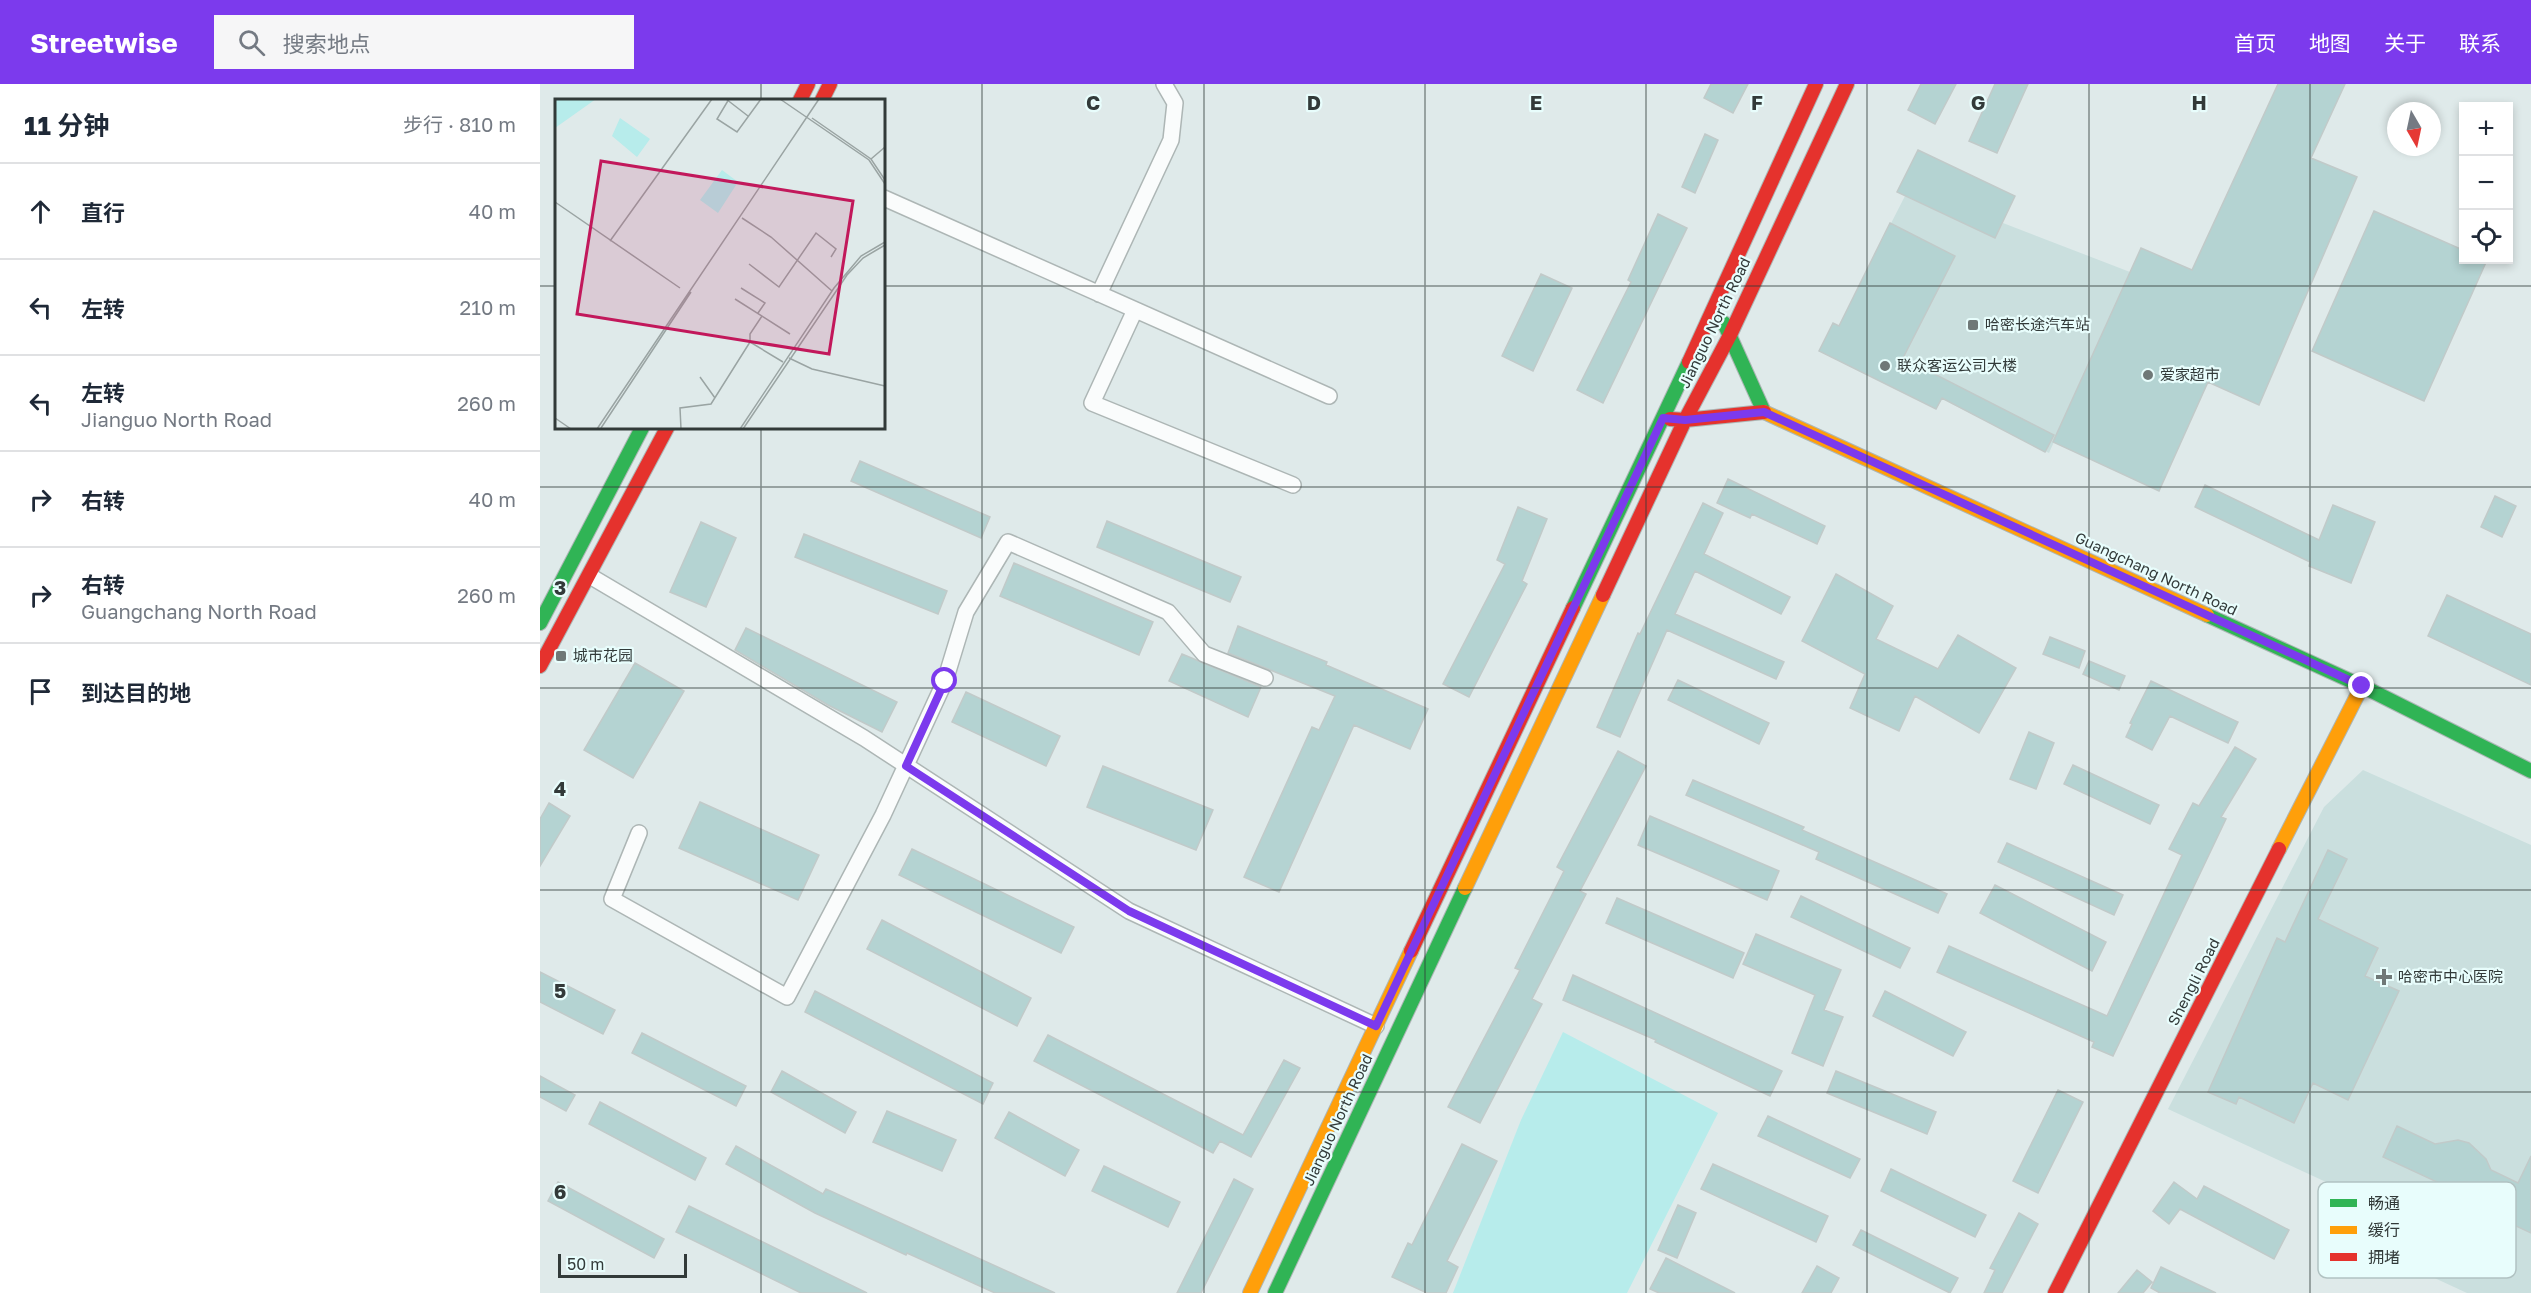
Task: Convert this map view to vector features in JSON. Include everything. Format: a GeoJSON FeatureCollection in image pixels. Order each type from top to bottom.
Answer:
{"type":"FeatureCollection","features":[{"type":"Feature","properties":{"kind":"main road"},"geometry":{"type":"LineString","coordinates":[[800,99],[808,84]]}},
{"type":"Feature","properties":{"kind":"main road"},"geometry":{"type":"LineString","coordinates":[[822,99],[830,84]]}},
{"type":"Feature","properties":{"kind":"main road","name":"Jianguo North Road"},"geometry":{"type":"LineString","coordinates":[[1250,1293],[1663,418],[1816,84]]}},
{"type":"Feature","properties":{"kind":"main road","name":"Jianguo North Road"},"geometry":{"type":"LineString","coordinates":[[1275,1293],[1685,420],[1730,335],[1847,84]]}},
{"type":"Feature","properties":{"kind":"main road"},"geometry":{"type":"LineString","coordinates":[[1663,418],[1685,420],[1764,412],[1714,304]]}},
{"type":"Feature","properties":{"kind":"main road","name":"Guangchang North Road"},"geometry":{"type":"LineString","coordinates":[[1764,412],[2362,686],[2531,771]]}},
{"type":"Feature","properties":{"kind":"main road"},"geometry":{"type":"LineString","coordinates":[[540,623],[641,429]]}},
{"type":"Feature","properties":{"kind":"main road"},"geometry":{"type":"LineString","coordinates":[[540,666],[666,429]]}},
{"type":"Feature","properties":{"kind":"main road","name":"Shengli Road"},"geometry":{"type":"LineString","coordinates":[[2055,1293],[2362,686]]}},
{"type":"Feature","properties":{"kind":"street"},"geometry":{"type":"LineString","coordinates":[[1099,294],[1171,140],[1174,103],[1164,84]]}},
{"type":"Feature","properties":{"kind":"street"},"geometry":{"type":"LineString","coordinates":[[885,198],[1329,396]]}},
{"type":"Feature","properties":{"kind":"street"},"geometry":{"type":"LineString","coordinates":[[1135,310],[1092,403],[1293,485]]}},
{"type":"Feature","properties":{"kind":"street"},"geometry":{"type":"LineString","coordinates":[[639,833],[612,899],[787,997],[883,815],[906,766],[945,681],[966,612],[1008,542],[1168,612],[1204,654],[1265,678]]}},
{"type":"Feature","properties":{"kind":"street"},"geometry":{"type":"LineString","coordinates":[[590,576],[864,738],[1129,911],[1376,1026]]}},
{"type":"Feature","properties":{"kind":"shaded area","name":"哈密长途汽车站"},"geometry":{"type":"Polygon","coordinates":[[[1905,196],[1995,238],[2003,223],[2130,272],[2049,453],[1942,399],[1936,409],[1819,351],[1839,325],[1905,196]]]}},
{"type":"Feature","properties":{"kind":"shaded area","name":"哈密市中心医院"},"geometry":{"type":"Polygon","coordinates":[[[2363,770],[2531,845],[2531,1293],[2467,1293],[2435,1278],[2516,1278],[2516,1182],[2326,1182],[2168,1109],[2324,807],[2363,770]]]}},
{"type":"Feature","properties":{"kind":"shaded area"},"geometry":{"type":"Polygon","coordinates":[[[1563,1032],[1718,1113],[1627,1293],[1453,1293],[1521,1120],[1563,1032]]]}},
{"type":"Feature","properties":{"kind":"building"},"geometry":{"type":"Polygon","coordinates":[[[1711,84],[1748,84],[1733,113],[1704,98],[1711,84]]]}},
{"type":"Feature","properties":{"kind":"building"},"geometry":{"type":"Polygon","coordinates":[[[1921,84],[1956,84],[1935,124],[1908,110],[1921,84]]]}},
{"type":"Feature","properties":{"kind":"building"},"geometry":{"type":"Polygon","coordinates":[[[1995,84],[2028,84],[1997,153],[1969,141],[1995,84]]]}},
{"type":"Feature","properties":{"kind":"building"},"geometry":{"type":"Polygon","coordinates":[[[2278,84],[2345,84],[2311,158],[2357,177],[2259,405],[2208,382],[2159,491],[2053,442],[2141,248],[2192,270],[2278,84]]]}},
{"type":"Feature","properties":{"kind":"building"},"geometry":{"type":"Polygon","coordinates":[[[1705,134],[1718,140],[1695,193],[1682,187],[1705,134]]]}},
{"type":"Feature","properties":{"kind":"building"},"geometry":{"type":"Polygon","coordinates":[[[1918,150],[2015,196],[1995,238],[1897,192],[1918,150]]]}},
{"type":"Feature","properties":{"kind":"building"},"geometry":{"type":"Polygon","coordinates":[[[2374,211],[2459,248],[2459,264],[2485,264],[2424,401],[2312,351],[2374,211]]]}},
{"type":"Feature","properties":{"kind":"building"},"geometry":{"type":"Polygon","coordinates":[[[1658,214],[1687,228],[1603,403],[1577,390],[1631,282],[1628,280],[1658,214]]]}},
{"type":"Feature","properties":{"kind":"building"},"geometry":{"type":"Polygon","coordinates":[[[1890,223],[1955,256],[1903,358],[2054,435],[2045,452],[1942,398],[1936,409],[1819,351],[1833,323],[1839,326],[1890,223]]]}},
{"type":"Feature","properties":{"kind":"building"},"geometry":{"type":"Polygon","coordinates":[[[1541,274],[1572,288],[1533,371],[1502,356],[1541,274]]]}},
{"type":"Feature","properties":{"kind":"building"},"geometry":{"type":"Polygon","coordinates":[[[860,461],[990,517],[981,538],[851,481],[860,461]]]}},
{"type":"Feature","properties":{"kind":"building"},"geometry":{"type":"Polygon","coordinates":[[[1728,479],[1825,526],[1817,544],[1752,514],[1750,518],[1717,503],[1728,479]]]}},
{"type":"Feature","properties":{"kind":"building"},"geometry":{"type":"Polygon","coordinates":[[[2205,485],[2319,540],[2333,505],[2375,522],[2351,583],[2309,566],[2310,562],[2195,507],[2205,485]]]}},
{"type":"Feature","properties":{"kind":"building"},"geometry":{"type":"Polygon","coordinates":[[[2495,496],[2516,506],[2502,537],[2481,527],[2495,496]]]}},
{"type":"Feature","properties":{"kind":"building"},"geometry":{"type":"Polygon","coordinates":[[[1703,503],[1723,513],[1704,554],[1790,597],[1781,614],[1695,571],[1675,614],[1784,662],[1776,679],[1667,630],[1620,737],[1597,727],[1638,633],[1640,634],[1703,503]]]}},
{"type":"Feature","properties":{"kind":"building"},"geometry":{"type":"Polygon","coordinates":[[[1518,507],[1547,519],[1522,581],[1527,584],[1469,697],[1443,684],[1505,564],[1497,560],[1518,507]]]}},
{"type":"Feature","properties":{"kind":"building"},"geometry":{"type":"Polygon","coordinates":[[[1107,521],[1241,577],[1230,602],[1097,547],[1107,521]]]}},
{"type":"Feature","properties":{"kind":"building"},"geometry":{"type":"Polygon","coordinates":[[[701,522],[736,538],[706,607],[670,592],[701,522]]]}},
{"type":"Feature","properties":{"kind":"building"},"geometry":{"type":"Polygon","coordinates":[[[804,534],[947,591],[938,614],[795,557],[804,534]]]}},
{"type":"Feature","properties":{"kind":"building"},"geometry":{"type":"Polygon","coordinates":[[[1014,563],[1153,622],[1139,655],[1000,596],[1014,563]]]}},
{"type":"Feature","properties":{"kind":"building"},"geometry":{"type":"Polygon","coordinates":[[[1836,574],[1893,606],[1876,639],[1938,669],[1958,635],[2016,668],[1979,733],[1915,696],[1899,731],[1850,708],[1865,674],[1802,641],[1836,574]]]}},
{"type":"Feature","properties":{"kind":"building"},"geometry":{"type":"Polygon","coordinates":[[[2447,595],[2531,634],[2531,685],[2428,636],[2447,595]]]}},
{"type":"Feature","properties":{"kind":"building"},"geometry":{"type":"Polygon","coordinates":[[[1238,626],[1327,662],[1326,665],[1428,709],[1410,749],[1354,725],[1279,892],[1244,877],[1312,727],[1319,730],[1335,696],[1228,653],[1238,626]]]}},
{"type":"Feature","properties":{"kind":"building"},"geometry":{"type":"Polygon","coordinates":[[[746,628],[897,702],[882,732],[828,705],[735,650],[746,628]]]}},
{"type":"Feature","properties":{"kind":"building"},"geometry":{"type":"Polygon","coordinates":[[[2050,637],[2085,651],[2079,668],[2043,654],[2050,637]]]}},
{"type":"Feature","properties":{"kind":"building"},"geometry":{"type":"Polygon","coordinates":[[[1182,654],[1261,687],[1248,717],[1169,681],[1182,654]]]}},
{"type":"Feature","properties":{"kind":"building"},"geometry":{"type":"Polygon","coordinates":[[[2089,661],[2125,676],[2119,690],[2083,674],[2089,661]]]}},
{"type":"Feature","properties":{"kind":"building"},"geometry":{"type":"Polygon","coordinates":[[[635,663],[684,691],[633,778],[584,750],[635,663]]]}},
{"type":"Feature","properties":{"kind":"building"},"geometry":{"type":"Polygon","coordinates":[[[1678,680],[1769,723],[1759,744],[1668,700],[1678,680]]]}},
{"type":"Feature","properties":{"kind":"building"},"geometry":{"type":"Polygon","coordinates":[[[2151,681],[2238,722],[2228,743],[2170,716],[2152,750],[2126,737],[2132,724],[2130,723],[2151,681]]]}},
{"type":"Feature","properties":{"kind":"building"},"geometry":{"type":"Polygon","coordinates":[[[966,692],[1060,736],[1046,766],[952,722],[966,692]]]}},
{"type":"Feature","properties":{"kind":"building"},"geometry":{"type":"Polygon","coordinates":[[[2029,732],[2054,743],[2036,789],[2010,779],[2029,732]]]}},
{"type":"Feature","properties":{"kind":"building"},"geometry":{"type":"Polygon","coordinates":[[[2235,747],[2256,759],[2221,817],[2226,819],[2113,1056],[2092,1047],[2094,1042],[1937,972],[1949,946],[2107,1016],[2182,855],[2169,849],[2193,803],[2199,806],[2235,747]]]}},
{"type":"Feature","properties":{"kind":"building"},"geometry":{"type":"Polygon","coordinates":[[[1618,751],[1646,766],[1580,891],[1586,894],[1532,999],[1542,1004],[1480,1123],[1448,1107],[1520,970],[1515,968],[1564,871],[1557,867],[1618,751]]]}},
{"type":"Feature","properties":{"kind":"building"},"geometry":{"type":"Polygon","coordinates":[[[2073,765],[2159,805],[2150,824],[2064,784],[2073,765]]]}},
{"type":"Feature","properties":{"kind":"building"},"geometry":{"type":"Polygon","coordinates":[[[1103,766],[1213,810],[1196,850],[1087,807],[1103,766]]]}},
{"type":"Feature","properties":{"kind":"building"},"geometry":{"type":"Polygon","coordinates":[[[1693,780],[1804,827],[1802,830],[1947,894],[1938,913],[1816,859],[1819,852],[1686,795],[1693,780]]]}},
{"type":"Feature","properties":{"kind":"building"},"geometry":{"type":"Polygon","coordinates":[[[700,802],[819,855],[798,900],[679,848],[700,802]]]}},
{"type":"Feature","properties":{"kind":"building"},"geometry":{"type":"Polygon","coordinates":[[[549,803],[570,816],[540,866],[540,819],[549,803]]]}},
{"type":"Feature","properties":{"kind":"building"},"geometry":{"type":"Polygon","coordinates":[[[1650,816],[1779,871],[1767,900],[1638,845],[1650,816]]]}},
{"type":"Feature","properties":{"kind":"building"},"geometry":{"type":"Polygon","coordinates":[[[2007,843],[2123,895],[2114,915],[1998,862],[2007,843]]]}},
{"type":"Feature","properties":{"kind":"building"},"geometry":{"type":"Polygon","coordinates":[[[912,849],[1074,927],[1061,953],[899,875],[912,849]]]}},
{"type":"Feature","properties":{"kind":"building"},"geometry":{"type":"Polygon","coordinates":[[[2328,850],[2347,859],[2318,919],[2378,948],[2365,976],[2399,991],[2348,1100],[2313,1083],[2294,1123],[2239,1097],[2236,1104],[2208,1092],[2277,938],[2285,942],[2328,850]]]}},
{"type":"Feature","properties":{"kind":"building"},"geometry":{"type":"Polygon","coordinates":[[[1995,885],[2106,942],[2092,971],[1980,913],[1995,885]]]}},
{"type":"Feature","properties":{"kind":"building"},"geometry":{"type":"Polygon","coordinates":[[[1801,896],[1910,948],[1900,968],[1791,917],[1801,896]]]}},
{"type":"Feature","properties":{"kind":"building"},"geometry":{"type":"Polygon","coordinates":[[[1617,898],[1744,953],[1733,978],[1606,923],[1617,898]]]}},
{"type":"Feature","properties":{"kind":"building"},"geometry":{"type":"Polygon","coordinates":[[[882,920],[1031,998],[1017,1026],[867,949],[882,920]]]}},
{"type":"Feature","properties":{"kind":"building"},"geometry":{"type":"Polygon","coordinates":[[[1756,934],[1841,970],[1824,1010],[1843,1017],[1823,1066],[1792,1053],[1815,995],[1743,964],[1756,934]]]}},
{"type":"Feature","properties":{"kind":"building"},"geometry":{"type":"Polygon","coordinates":[[[540,972],[615,1010],[603,1034],[540,1002],[540,972]]]}},
{"type":"Feature","properties":{"kind":"building"},"geometry":{"type":"Polygon","coordinates":[[[1573,975],[1782,1071],[1770,1096],[1655,1042],[1656,1040],[1563,1000],[1573,975]]]}},
{"type":"Feature","properties":{"kind":"building"},"geometry":{"type":"Polygon","coordinates":[[[815,991],[993,1083],[983,1104],[805,1012],[815,991]]]}},
{"type":"Feature","properties":{"kind":"building"},"geometry":{"type":"Polygon","coordinates":[[[1885,991],[1966,1032],[1953,1056],[1873,1016],[1885,991]]]}},
{"type":"Feature","properties":{"kind":"building"},"geometry":{"type":"Polygon","coordinates":[[[642,1033],[746,1086],[736,1106],[632,1053],[642,1033]]]}},
{"type":"Feature","properties":{"kind":"building"},"geometry":{"type":"Polygon","coordinates":[[[1048,1035],[1243,1135],[1284,1060],[1300,1068],[1251,1157],[1220,1141],[1213,1153],[1034,1061],[1048,1035]]]}},
{"type":"Feature","properties":{"kind":"building"},"geometry":{"type":"Polygon","coordinates":[[[782,1071],[856,1112],[845,1133],[771,1092],[782,1071]]]}},
{"type":"Feature","properties":{"kind":"building"},"geometry":{"type":"Polygon","coordinates":[[[1836,1071],[1936,1112],[1927,1134],[1827,1093],[1836,1071]]]}},
{"type":"Feature","properties":{"kind":"building"},"geometry":{"type":"Polygon","coordinates":[[[540,1076],[575,1095],[566,1111],[540,1097],[540,1076]]]}},
{"type":"Feature","properties":{"kind":"building"},"geometry":{"type":"Polygon","coordinates":[[[2058,1090],[2083,1102],[2038,1193],[2013,1181],[2058,1090]]]}},
{"type":"Feature","properties":{"kind":"building"},"geometry":{"type":"Polygon","coordinates":[[[600,1102],[706,1158],[695,1180],[589,1124],[600,1102]]]}},
{"type":"Feature","properties":{"kind":"building"},"geometry":{"type":"Polygon","coordinates":[[[887,1111],[956,1140],[942,1171],[873,1142],[887,1111]]]}},
{"type":"Feature","properties":{"kind":"building"},"geometry":{"type":"Polygon","coordinates":[[[1009,1112],[1079,1150],[1065,1176],[995,1138],[1009,1112]]]}},
{"type":"Feature","properties":{"kind":"building"},"geometry":{"type":"Polygon","coordinates":[[[1768,1116],[1860,1159],[1850,1178],[1758,1136],[1768,1116]]]}},
{"type":"Feature","properties":{"kind":"building"},"geometry":{"type":"Polygon","coordinates":[[[2397,1126],[2435,1144],[2458,1140],[2469,1143],[2486,1159],[2491,1170],[2516,1182],[2437,1182],[2383,1157],[2397,1126]]]}},
{"type":"Feature","properties":{"kind":"building"},"geometry":{"type":"Polygon","coordinates":[[[1462,1144],[1497,1161],[1447,1261],[1458,1267],[1446,1293],[1427,1293],[1392,1277],[1408,1243],[1412,1245],[1462,1144]]]}},
{"type":"Feature","properties":{"kind":"building"},"geometry":{"type":"Polygon","coordinates":[[[736,1146],[823,1194],[826,1189],[1055,1293],[995,1293],[907,1253],[906,1255],[815,1213],[726,1164],[736,1146]]]}},
{"type":"Feature","properties":{"kind":"building"},"geometry":{"type":"Polygon","coordinates":[[[2531,1156],[2531,1233],[2516,1226],[2516,1182],[2518,1183],[2531,1156]]]}},
{"type":"Feature","properties":{"kind":"building"},"geometry":{"type":"Polygon","coordinates":[[[1713,1164],[1828,1216],[1816,1242],[1701,1189],[1713,1164]]]}},
{"type":"Feature","properties":{"kind":"building"},"geometry":{"type":"Polygon","coordinates":[[[1104,1166],[1180,1202],[1168,1227],[1092,1191],[1104,1166]]]}},
{"type":"Feature","properties":{"kind":"building"},"geometry":{"type":"Polygon","coordinates":[[[1891,1169],[1986,1215],[1975,1237],[1881,1191],[1891,1169]]]}},
{"type":"Feature","properties":{"kind":"building"},"geometry":{"type":"Polygon","coordinates":[[[1234,1179],[1253,1189],[1201,1293],[1177,1293],[1234,1179]]]}},
{"type":"Feature","properties":{"kind":"building"},"geometry":{"type":"Polygon","coordinates":[[[558,1182],[664,1239],[654,1258],[548,1201],[558,1182]]]}},
{"type":"Feature","properties":{"kind":"building"},"geometry":{"type":"Polygon","coordinates":[[[2174,1182],[2197,1199],[2204,1186],[2289,1230],[2274,1259],[2180,1209],[2169,1224],[2153,1211],[2174,1182]]]}},
{"type":"Feature","properties":{"kind":"building"},"geometry":{"type":"Polygon","coordinates":[[[1678,1205],[1696,1213],[1677,1258],[1658,1250],[1678,1205]]]}},
{"type":"Feature","properties":{"kind":"building"},"geometry":{"type":"Polygon","coordinates":[[[689,1206],[867,1293],[801,1293],[676,1232],[689,1206]]]}},
{"type":"Feature","properties":{"kind":"building"},"geometry":{"type":"Polygon","coordinates":[[[2019,1213],[2038,1224],[2002,1293],[1984,1293],[1995,1270],[1990,1268],[2019,1213]]]}},
{"type":"Feature","properties":{"kind":"building"},"geometry":{"type":"Polygon","coordinates":[[[1861,1230],[1958,1278],[1950,1293],[1853,1245],[1861,1230]]]}},
{"type":"Feature","properties":{"kind":"building"},"geometry":{"type":"Polygon","coordinates":[[[1666,1258],[1735,1293],[1659,1293],[1650,1289],[1666,1258]]]}},
{"type":"Feature","properties":{"kind":"building"},"geometry":{"type":"Polygon","coordinates":[[[1817,1266],[1839,1278],[1831,1293],[1802,1293],[1817,1266]]]}},
{"type":"Feature","properties":{"kind":"building"},"geometry":{"type":"Polygon","coordinates":[[[2161,1267],[2216,1293],[2160,1293],[2151,1288],[2161,1267]]]}},
{"type":"Feature","properties":{"kind":"building"},"geometry":{"type":"Polygon","coordinates":[[[2137,1270],[2152,1282],[2143,1293],[2118,1293],[2137,1270]]]}},
{"type":"Feature","properties":{"kind":"traffic: fast"},"geometry":{"type":"LineString","coordinates":[[1724,323],[1764,412]]}},
{"type":"Feature","properties":{"kind":"traffic: fast"},"geometry":{"type":"LineString","coordinates":[[1573,608],[1689,362]]}},
{"type":"Feature","properties":{"kind":"traffic: fast"},"geometry":{"type":"LineString","coordinates":[[540,623],[641,429]]}},
{"type":"Feature","properties":{"kind":"traffic: fast"},"geometry":{"type":"LineString","coordinates":[[2207,615],[2362,686],[2531,771]]}},
{"type":"Feature","properties":{"kind":"traffic: fast"},"geometry":{"type":"LineString","coordinates":[[1275,1293],[1465,888]]}},
{"type":"Feature","properties":{"kind":"traffic: slow"},"geometry":{"type":"LineString","coordinates":[[1764,412],[2207,615]]}},
{"type":"Feature","properties":{"kind":"traffic: slow"},"geometry":{"type":"LineString","coordinates":[[1465,888],[1603,595]]}},
{"type":"Feature","properties":{"kind":"traffic: slow"},"geometry":{"type":"LineString","coordinates":[[2279,849],[2362,686]]}},
{"type":"Feature","properties":{"kind":"traffic: slow"},"geometry":{"type":"LineString","coordinates":[[1250,1293],[1411,951]]}},
{"type":"Feature","properties":{"kind":"traffic: jam"},"geometry":{"type":"LineString","coordinates":[[800,99],[808,84]]}},
{"type":"Feature","properties":{"kind":"traffic: jam"},"geometry":{"type":"LineString","coordinates":[[822,99],[830,84]]}},
{"type":"Feature","properties":{"kind":"traffic: jam"},"geometry":{"type":"LineString","coordinates":[[1689,362],[1816,84]]}},
{"type":"Feature","properties":{"kind":"traffic: jam"},"geometry":{"type":"LineString","coordinates":[[1603,595],[1685,420],[1730,335],[1847,84]]}},
{"type":"Feature","properties":{"kind":"traffic: jam"},"geometry":{"type":"LineString","coordinates":[[1670,419],[1685,420],[1764,412]]}},
{"type":"Feature","properties":{"kind":"traffic: jam"},"geometry":{"type":"LineString","coordinates":[[540,666],[666,429]]}},
{"type":"Feature","properties":{"kind":"traffic: jam"},"geometry":{"type":"LineString","coordinates":[[1411,951],[1573,608]]}},
{"type":"Feature","properties":{"kind":"traffic: jam"},"geometry":{"type":"LineString","coordinates":[[2055,1293],[2279,849]]}},
{"type":"Feature","properties":{"kind":"place","name":"哈密长途汽车站"},"geometry":{"type":"Point","coordinates":[1973,325]}},
{"type":"Feature","properties":{"kind":"place","name":"联众客运公司大楼"},"geometry":{"type":"Point","coordinates":[1885,366]}},
{"type":"Feature","properties":{"kind":"place","name":"爱家超市"},"geometry":{"type":"Point","coordinates":[2148,375]}},
{"type":"Feature","properties":{"kind":"place","name":"城市花园"},"geometry":{"type":"Point","coordinates":[561,656]}},
{"type":"Feature","properties":{"kind":"place","name":"哈密市中心医院"},"geometry":{"type":"Point","coordinates":[2384,977]}},
{"type":"Feature","properties":{"kind":"route"},"geometry":{"type":"LineString","coordinates":[[945,681],[906,766],[1129,911],[1376,1026],[1663,418],[1685,420],[1764,412],[2362,686]]}}]}
